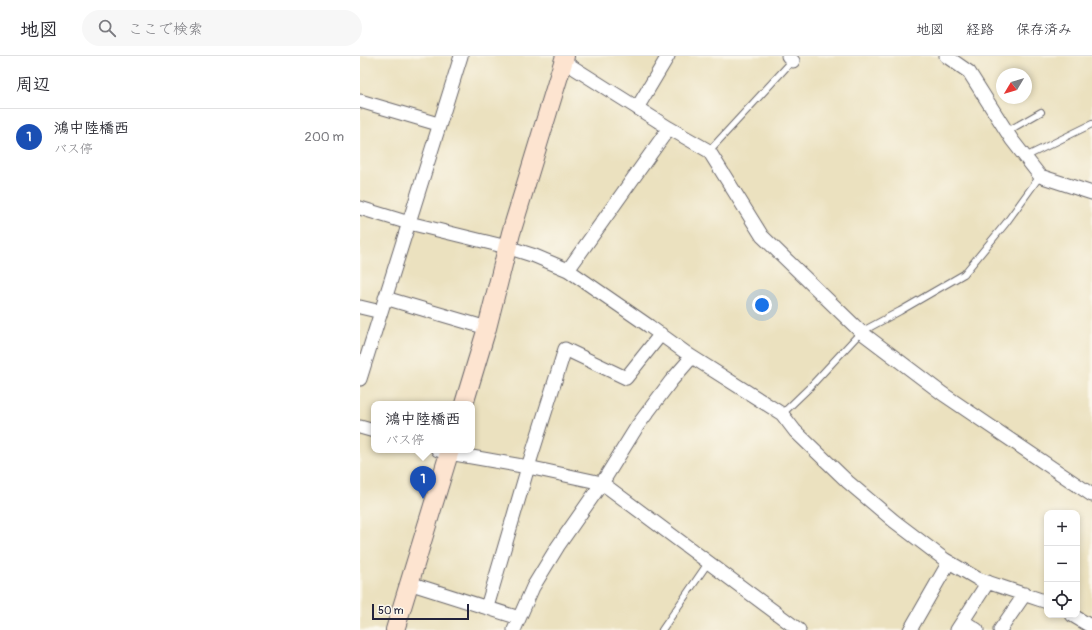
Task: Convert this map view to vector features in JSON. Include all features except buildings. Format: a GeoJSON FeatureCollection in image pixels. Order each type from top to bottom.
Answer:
{"type":"FeatureCollection","features":[{"type":"Feature","properties":{"kind":"street"},"geometry":{"type":"LineString","coordinates":[[360,379],[409,223],[438,124],[461,56]]}},
{"type":"Feature","properties":{"kind":"street"},"geometry":{"type":"LineString","coordinates":[[638,108],[668,56]]}},
{"type":"Feature","properties":{"kind":"street"},"geometry":{"type":"LineString","coordinates":[[946,56],[969,72],[1006,132],[1040,176],[1092,193]]}},
{"type":"Feature","properties":{"kind":"street"},"geometry":{"type":"LineString","coordinates":[[465,401],[487,328],[507,247],[564,59],[669,128],[709,151],[762,236],[861,332],[943,394],[1092,494]]}},
{"type":"Feature","properties":{"kind":"street"},"geometry":{"type":"LineString","coordinates":[[360,101],[438,124]]}},
{"type":"Feature","properties":{"kind":"street"},"geometry":{"type":"LineString","coordinates":[[568,270],[669,128]]}},
{"type":"Feature","properties":{"kind":"street"},"geometry":{"type":"LineString","coordinates":[[360,208],[409,223],[507,247],[535,256],[568,270],[692,357],[782,414],[795,431],[848,482],[894,521],[949,562],[978,579],[1044,601]]}},
{"type":"Feature","properties":{"kind":"street"},"geometry":{"type":"LineString","coordinates":[[385,298],[487,328]]}},
{"type":"Feature","properties":{"kind":"street"},"geometry":{"type":"LineString","coordinates":[[360,307],[381,312]]}},
{"type":"Feature","properties":{"kind":"street"},"geometry":{"type":"LineString","coordinates":[[487,607],[528,467],[565,349],[626,378],[661,334]]}},
{"type":"Feature","properties":{"kind":"street"},"geometry":{"type":"LineString","coordinates":[[514,630],[533,587],[554,552],[602,483],[638,425],[671,381],[692,357]]}},
{"type":"Feature","properties":{"kind":"street"},"geometry":{"type":"LineString","coordinates":[[360,427],[371,430]]}},
{"type":"Feature","properties":{"kind":"street"},"geometry":{"type":"LineString","coordinates":[[395,630],[444,453]]}},
{"type":"Feature","properties":{"kind":"street"},"geometry":{"type":"LineString","coordinates":[[455,453],[602,483],[800,630]]}},
{"type":"Feature","properties":{"kind":"street"},"geometry":{"type":"LineString","coordinates":[[910,630],[949,562]]}},
{"type":"Feature","properties":{"kind":"street"},"geometry":{"type":"LineString","coordinates":[[977,630],[960,625],[988,582]]}},
{"type":"Feature","properties":{"kind":"street"},"geometry":{"type":"LineString","coordinates":[[409,583],[519,618]]}},
{"type":"Feature","properties":{"kind":"street"},"geometry":{"type":"LineString","coordinates":[[1000,630],[1025,594]]}},
{"type":"Feature","properties":{"kind":"street"},"geometry":{"type":"LineString","coordinates":[[1077,618],[1092,627]]}},
{"type":"Feature","properties":{"kind":"lane"},"geometry":{"type":"LineString","coordinates":[[709,151],[793,58]]}},
{"type":"Feature","properties":{"kind":"lane"},"geometry":{"type":"LineString","coordinates":[[1006,132],[1041,112]]}},
{"type":"Feature","properties":{"kind":"lane"},"geometry":{"type":"LineString","coordinates":[[1025,157],[1092,124]]}},
{"type":"Feature","properties":{"kind":"lane"},"geometry":{"type":"LineString","coordinates":[[782,414],[809,388],[861,332],[964,274],[1006,223],[1040,176]]}},
{"type":"Feature","properties":{"kind":"lane"},"geometry":{"type":"LineString","coordinates":[[662,630],[708,563]]}},
{"type":"Feature","properties":{"kind":"place","name":"鴻中陸橋西"},"geometry":{"type":"Point","coordinates":[423,499]}}]}
